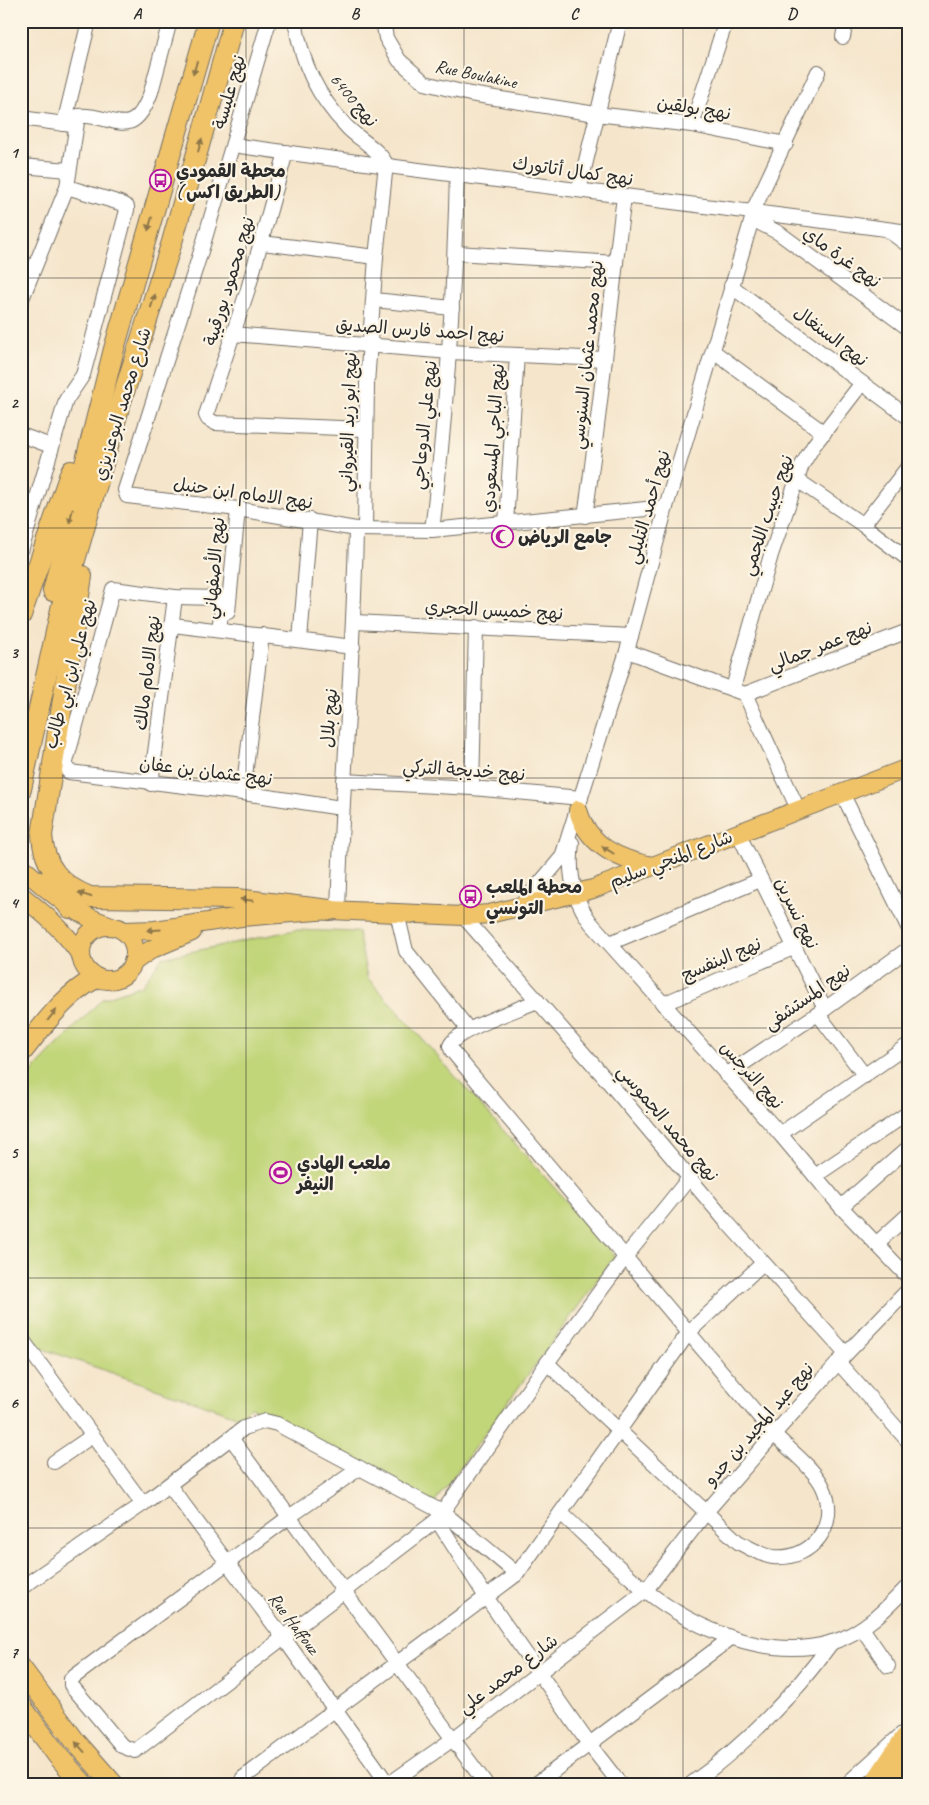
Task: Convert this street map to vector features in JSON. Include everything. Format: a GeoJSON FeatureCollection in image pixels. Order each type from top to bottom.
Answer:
{"type":"FeatureCollection","features":[{"type":"Feature","properties":{"kind":"highway","name":"شارع محمد البوعزيزي"},"geometry":{"type":"LineString","coordinates":[[21,790],[50,632],[114,349],[209,21]]}},
{"type":"Feature","properties":{"kind":"highway","name":"شارع محمد البوعزيزي"},"geometry":{"type":"LineString","coordinates":[[21,729],[172,242],[234,21]]}},
{"type":"Feature","properties":{"kind":"highway"},"geometry":{"type":"LineString","coordinates":[[21,616],[114,349]]}},
{"type":"Feature","properties":{"kind":"highway"},"geometry":{"type":"LineString","coordinates":[[119,408],[107,472],[83,570],[42,835],[43,850],[54,873],[75,891],[90,897],[237,899],[334,910]]}},
{"type":"Feature","properties":{"kind":"highway"},"geometry":{"type":"LineString","coordinates":[[55,745],[37,816],[36,850],[46,878],[70,908]]}},
{"type":"Feature","properties":{"kind":"highway"},"geometry":{"type":"LineString","coordinates":[[21,1053],[78,987],[96,978]]}},
{"type":"Feature","properties":{"kind":"highway"},"geometry":{"type":"LineString","coordinates":[[21,1668],[75,1741],[113,1784]]}},
{"type":"Feature","properties":{"kind":"highway"},"geometry":{"type":"LineString","coordinates":[[21,1706],[58,1756],[83,1784]]}},
{"type":"Feature","properties":{"kind":"main road","name":"شارع المنجي سليم"},"geometry":{"type":"LineString","coordinates":[[80,954],[85,937],[100,926],[155,930],[218,922],[241,917],[334,910],[463,916],[490,914],[518,908],[575,894],[654,866],[798,809],[843,795],[908,768]]}},
{"type":"Feature","properties":{"kind":"main road"},"geometry":{"type":"LineString","coordinates":[[580,804],[582,824],[595,842],[628,861],[654,866]]}},
{"type":"Feature","properties":{"kind":"main road","name":"شارع المنجي سليم"},"geometry":{"type":"LineString","coordinates":[[21,867],[70,908],[92,920],[117,928]]}},
{"type":"Feature","properties":{"kind":"main road"},"geometry":{"type":"LineString","coordinates":[[21,895],[57,925],[80,954],[85,968],[96,978]]}},
{"type":"Feature","properties":{"kind":"main road","name":"شارع المنجي سليم"},"geometry":{"type":"LineString","coordinates":[[96,978],[105,980],[122,976],[133,962],[152,949],[218,922]]}},
{"type":"Feature","properties":{"kind":"main road"},"geometry":{"type":"LineString","coordinates":[[117,928],[134,945],[133,962]]}},
{"type":"Feature","properties":{"kind":"main road"},"geometry":{"type":"LineString","coordinates":[[873,1784],[908,1730]]}},
{"type":"Feature","properties":{"kind":"main road"},"geometry":{"type":"LineString","coordinates":[[894,1783],[908,1761]]}},
{"type":"Feature","properties":{"kind":"street"},"geometry":{"type":"LineString","coordinates":[[21,301],[67,187],[70,125],[89,21]]}},
{"type":"Feature","properties":{"kind":"street"},"geometry":{"type":"LineString","coordinates":[[70,125],[79,116],[125,124],[142,112],[151,92],[170,21]]}},
{"type":"Feature","properties":{"kind":"street","name":"نهج عليسة"},"geometry":{"type":"LineString","coordinates":[[233,145],[269,21]]}},
{"type":"Feature","properties":{"kind":"street","name":"نهج 6400"},"geometry":{"type":"LineString","coordinates":[[295,21],[300,51],[318,91],[347,127],[386,161],[386,167]]}},
{"type":"Feature","properties":{"kind":"street","name":"Rue Boulakine"},"geometry":{"type":"LineString","coordinates":[[382,21],[386,38],[399,60],[425,83],[470,94],[596,114]]}},
{"type":"Feature","properties":{"kind":"street"},"geometry":{"type":"LineString","coordinates":[[579,190],[620,21]]}},
{"type":"Feature","properties":{"kind":"street"},"geometry":{"type":"LineString","coordinates":[[692,125],[726,21]]}},
{"type":"Feature","properties":{"kind":"street"},"geometry":{"type":"LineString","coordinates":[[843,37],[846,21]]}},
{"type":"Feature","properties":{"kind":"street","name":"نهج أحمد التليلي"},"geometry":{"type":"LineString","coordinates":[[518,908],[562,857],[628,651],[666,507],[714,352],[752,216],[818,72]]}},
{"type":"Feature","properties":{"kind":"street","name":"نهج بولقين"},"geometry":{"type":"LineString","coordinates":[[596,114],[692,125],[786,144]]}},
{"type":"Feature","properties":{"kind":"street"},"geometry":{"type":"LineString","coordinates":[[21,118],[70,125]]}},
{"type":"Feature","properties":{"kind":"street","name":"نهج كمال أتاتورك"},"geometry":{"type":"LineString","coordinates":[[233,145],[386,167],[579,190],[752,216],[824,219],[908,232]]}},
{"type":"Feature","properties":{"kind":"street","name":"نهج الامام ابن حنبل"},"geometry":{"type":"LineString","coordinates":[[233,145],[125,490],[126,494],[130,497],[238,509],[360,529],[432,530],[666,507]]}},
{"type":"Feature","properties":{"kind":"street","name":"نهج محمود بورقيبة"},"geometry":{"type":"LineString","coordinates":[[286,152],[262,243],[234,334],[206,414],[208,419],[215,423],[365,429]]}},
{"type":"Feature","properties":{"kind":"street"},"geometry":{"type":"LineString","coordinates":[[21,166],[69,170]]}},
{"type":"Feature","properties":{"kind":"street","name":"نهج ابو زيد القيرواني"},"geometry":{"type":"LineString","coordinates":[[360,529],[376,257],[386,167]]}},
{"type":"Feature","properties":{"kind":"street","name":"نهج علي الدوعاجي"},"geometry":{"type":"LineString","coordinates":[[432,530],[444,436],[450,352],[456,252],[457,174]]}},
{"type":"Feature","properties":{"kind":"street"},"geometry":{"type":"LineString","coordinates":[[21,551],[66,400],[83,375],[127,210],[127,207],[120,203],[67,187]]}},
{"type":"Feature","properties":{"kind":"street","name":"نهج محمد عثمان السنوسي"},"geometry":{"type":"LineString","coordinates":[[585,516],[598,430],[604,359],[624,197]]}},
{"type":"Feature","properties":{"kind":"street","name":"نهج غرة ماي"},"geometry":{"type":"LineString","coordinates":[[752,216],[779,233],[908,328]]}},
{"type":"Feature","properties":{"kind":"street"},"geometry":{"type":"LineString","coordinates":[[887,229],[908,245]]}},
{"type":"Feature","properties":{"kind":"street"},"geometry":{"type":"LineString","coordinates":[[262,243],[376,257]]}},
{"type":"Feature","properties":{"kind":"street"},"geometry":{"type":"LineString","coordinates":[[456,252],[616,263]]}},
{"type":"Feature","properties":{"kind":"street","name":"نهج السنغال"},"geometry":{"type":"LineString","coordinates":[[731,286],[908,417]]}},
{"type":"Feature","properties":{"kind":"street"},"geometry":{"type":"LineString","coordinates":[[374,300],[452,308]]}},
{"type":"Feature","properties":{"kind":"street","name":"نهج احمد فارس الصديق"},"geometry":{"type":"LineString","coordinates":[[234,334],[450,352],[604,359]]}},
{"type":"Feature","properties":{"kind":"street"},"geometry":{"type":"LineString","coordinates":[[714,352],[824,433]]}},
{"type":"Feature","properties":{"kind":"street","name":"نهج الباجي المسعودي"},"geometry":{"type":"LineString","coordinates":[[506,523],[517,355]]}},
{"type":"Feature","properties":{"kind":"street","name":"نهج حبيب اللجمي"},"geometry":{"type":"LineString","coordinates":[[732,688],[771,554],[796,479],[807,455],[862,382]]}},
{"type":"Feature","properties":{"kind":"street"},"geometry":{"type":"LineString","coordinates":[[21,435],[51,446]]}},
{"type":"Feature","properties":{"kind":"street"},"geometry":{"type":"LineString","coordinates":[[864,525],[908,467]]}},
{"type":"Feature","properties":{"kind":"street"},"geometry":{"type":"LineString","coordinates":[[796,479],[864,525],[908,559]]}},
{"type":"Feature","properties":{"kind":"street","name":"نهج الأصفهاني"},"geometry":{"type":"LineString","coordinates":[[223,630],[238,509]]}},
{"type":"Feature","properties":{"kind":"street"},"geometry":{"type":"LineString","coordinates":[[300,640],[310,520]]}},
{"type":"Feature","properties":{"kind":"street","name":"نهج بلال"},"geometry":{"type":"LineString","coordinates":[[334,910],[360,529]]}},
{"type":"Feature","properties":{"kind":"street","name":"نهج علي ابن ابي طالب"},"geometry":{"type":"LineString","coordinates":[[66,769],[66,762],[113,589],[175,597]]}},
{"type":"Feature","properties":{"kind":"street"},"geometry":{"type":"LineString","coordinates":[[175,597],[222,600],[223,630]]}},
{"type":"Feature","properties":{"kind":"street","name":"نهج الامام مالك"},"geometry":{"type":"LineString","coordinates":[[151,784],[173,625],[175,597]]}},
{"type":"Feature","properties":{"kind":"street","name":"نهج خميس الحجري"},"geometry":{"type":"LineString","coordinates":[[355,622],[631,636]]}},
{"type":"Feature","properties":{"kind":"street"},"geometry":{"type":"LineString","coordinates":[[173,625],[353,647]]}},
{"type":"Feature","properties":{"kind":"street"},"geometry":{"type":"LineString","coordinates":[[472,788],[476,627]]}},
{"type":"Feature","properties":{"kind":"street","name":"نهج عمر جمالي"},"geometry":{"type":"LineString","coordinates":[[746,694],[908,631]]}},
{"type":"Feature","properties":{"kind":"street"},"geometry":{"type":"LineString","coordinates":[[243,793],[262,635]]}},
{"type":"Feature","properties":{"kind":"street"},"geometry":{"type":"LineString","coordinates":[[628,651],[746,694],[798,809]]}},
{"type":"Feature","properties":{"kind":"street","name":"نهج عثمان بن عفان"},"geometry":{"type":"LineString","coordinates":[[66,769],[69,772],[151,784],[243,793],[341,808]]}},
{"type":"Feature","properties":{"kind":"street","name":"نهج خديجة التركي"},"geometry":{"type":"LineString","coordinates":[[344,781],[472,788],[580,804]]}},
{"type":"Feature","properties":{"kind":"street"},"geometry":{"type":"LineString","coordinates":[[843,795],[908,927]]}},
{"type":"Feature","properties":{"kind":"street","name":"نهج أحمد التليلي"},"geometry":{"type":"LineString","coordinates":[[575,894],[571,864],[580,804]]}},
{"type":"Feature","properties":{"kind":"street","name":"نهج نسرين"},"geometry":{"type":"LineString","coordinates":[[738,833],[822,1011],[865,1076]]}},
{"type":"Feature","properties":{"kind":"street"},"geometry":{"type":"LineString","coordinates":[[610,944],[760,880]]}},
{"type":"Feature","properties":{"kind":"street","name":"نهج النرجس"},"geometry":{"type":"LineString","coordinates":[[575,894],[581,910],[610,944],[780,1134],[841,1208],[908,1278]]}},
{"type":"Feature","properties":{"kind":"street"},"geometry":{"type":"LineString","coordinates":[[397,913],[406,951],[469,1030]]}},
{"type":"Feature","properties":{"kind":"street","name":"نهج محمد الجموسي"},"geometry":{"type":"LineString","coordinates":[[463,916],[764,1264],[908,1441]]}},
{"type":"Feature","properties":{"kind":"street","name":"نهج البنفسج"},"geometry":{"type":"LineString","coordinates":[[663,1004],[793,948]]}},
{"type":"Feature","properties":{"kind":"street","name":"نهج المستشفى"},"geometry":{"type":"LineString","coordinates":[[726,1075],[822,1011],[908,949]]}},
{"type":"Feature","properties":{"kind":"street"},"geometry":{"type":"LineString","coordinates":[[537,1001],[469,1030],[454,1039],[450,1046],[452,1051],[774,1434],[822,1485],[827,1496],[829,1516],[819,1540],[811,1548],[796,1556],[772,1557],[759,1554],[738,1542],[619,1428],[547,1363]]}},
{"type":"Feature","properties":{"kind":"street"},"geometry":{"type":"LineString","coordinates":[[780,1134],[908,1044]]}},
{"type":"Feature","properties":{"kind":"street"},"geometry":{"type":"LineString","coordinates":[[815,1176],[908,1113]]}},
{"type":"Feature","properties":{"kind":"street"},"geometry":{"type":"LineString","coordinates":[[841,1208],[908,1148]]}},
{"type":"Feature","properties":{"kind":"street"},"geometry":{"type":"LineString","coordinates":[[360,1468],[289,1517],[71,1678],[71,1685],[122,1746],[135,1751],[440,1517],[547,1363],[626,1256],[690,1177]]}},
{"type":"Feature","properties":{"kind":"street"},"geometry":{"type":"LineString","coordinates":[[876,1244],[908,1214]]}},
{"type":"Feature","properties":{"kind":"street"},"geometry":{"type":"LineString","coordinates":[[243,1778],[517,1574],[689,1332],[764,1264]]}},
{"type":"Feature","properties":{"kind":"street","name":"نهج عبد المجيد بن جدو"},"geometry":{"type":"LineString","coordinates":[[646,1590],[707,1512],[774,1434],[842,1358],[908,1290]]}},
{"type":"Feature","properties":{"kind":"street"},"geometry":{"type":"LineString","coordinates":[[21,1338],[143,1504]]}},
{"type":"Feature","properties":{"kind":"street"},"geometry":{"type":"LineString","coordinates":[[21,1588],[169,1486],[244,1428],[265,1421],[277,1424],[360,1468],[440,1517],[517,1574]]}},
{"type":"Feature","properties":{"kind":"street"},"geometry":{"type":"LineString","coordinates":[[54,1462],[92,1436]]}},
{"type":"Feature","properties":{"kind":"street"},"geometry":{"type":"LineString","coordinates":[[231,1438],[486,1784]]}},
{"type":"Feature","properties":{"kind":"street","name":"Rue Haffouz"},"geometry":{"type":"LineString","coordinates":[[169,1486],[283,1637],[389,1784]]}},
{"type":"Feature","properties":{"kind":"street"},"geometry":{"type":"LineString","coordinates":[[561,1513],[646,1590],[683,1616],[731,1638],[756,1644],[804,1647],[832,1642],[862,1628],[908,1586]]}},
{"type":"Feature","properties":{"kind":"street"},"geometry":{"type":"LineString","coordinates":[[440,1517],[486,1597],[542,1673],[589,1744],[620,1784]]}},
{"type":"Feature","properties":{"kind":"street","name":"شارع محمد علي"},"geometry":{"type":"LineString","coordinates":[[389,1784],[542,1673],[646,1590]]}},
{"type":"Feature","properties":{"kind":"street"},"geometry":{"type":"LineString","coordinates":[[862,1628],[888,1666]]}},
{"type":"Feature","properties":{"kind":"street"},"geometry":{"type":"LineString","coordinates":[[536,1784],[731,1638]]}},
{"type":"Feature","properties":{"kind":"street"},"geometry":{"type":"LineString","coordinates":[[691,1784],[722,1760],[773,1711],[832,1642]]}},
{"type":"Feature","properties":{"kind":"street"},"geometry":{"type":"LineString","coordinates":[[847,1784],[908,1730]]}},
{"type":"Feature","properties":{"kind":"green space","name":"ملعب الهادي النيفر"},"geometry":{"type":"Polygon","coordinates":[[[295,930],[358,932],[367,977],[615,1256],[434,1503],[251,1407],[239,1417],[43,1349],[21,1323],[21,1089],[36,1067],[102,999],[142,985],[162,958],[295,930]]]}},
{"type":"Feature","properties":{"kind":"place","name":"محطة القمودي ( الطريق اكس)"},"geometry":{"type":"Point","coordinates":[160,181]}},
{"type":"Feature","properties":{"kind":"place","name":"جامع الرياض"},"geometry":{"type":"Point","coordinates":[502,537]}},
{"type":"Feature","properties":{"kind":"place","name":"محطة الملعب التونسي"},"geometry":{"type":"Point","coordinates":[470,897]}},
{"type":"Feature","properties":{"kind":"place","name":"ملعب الهادي النيفر"},"geometry":{"type":"Point","coordinates":[281,1173]}}]}
